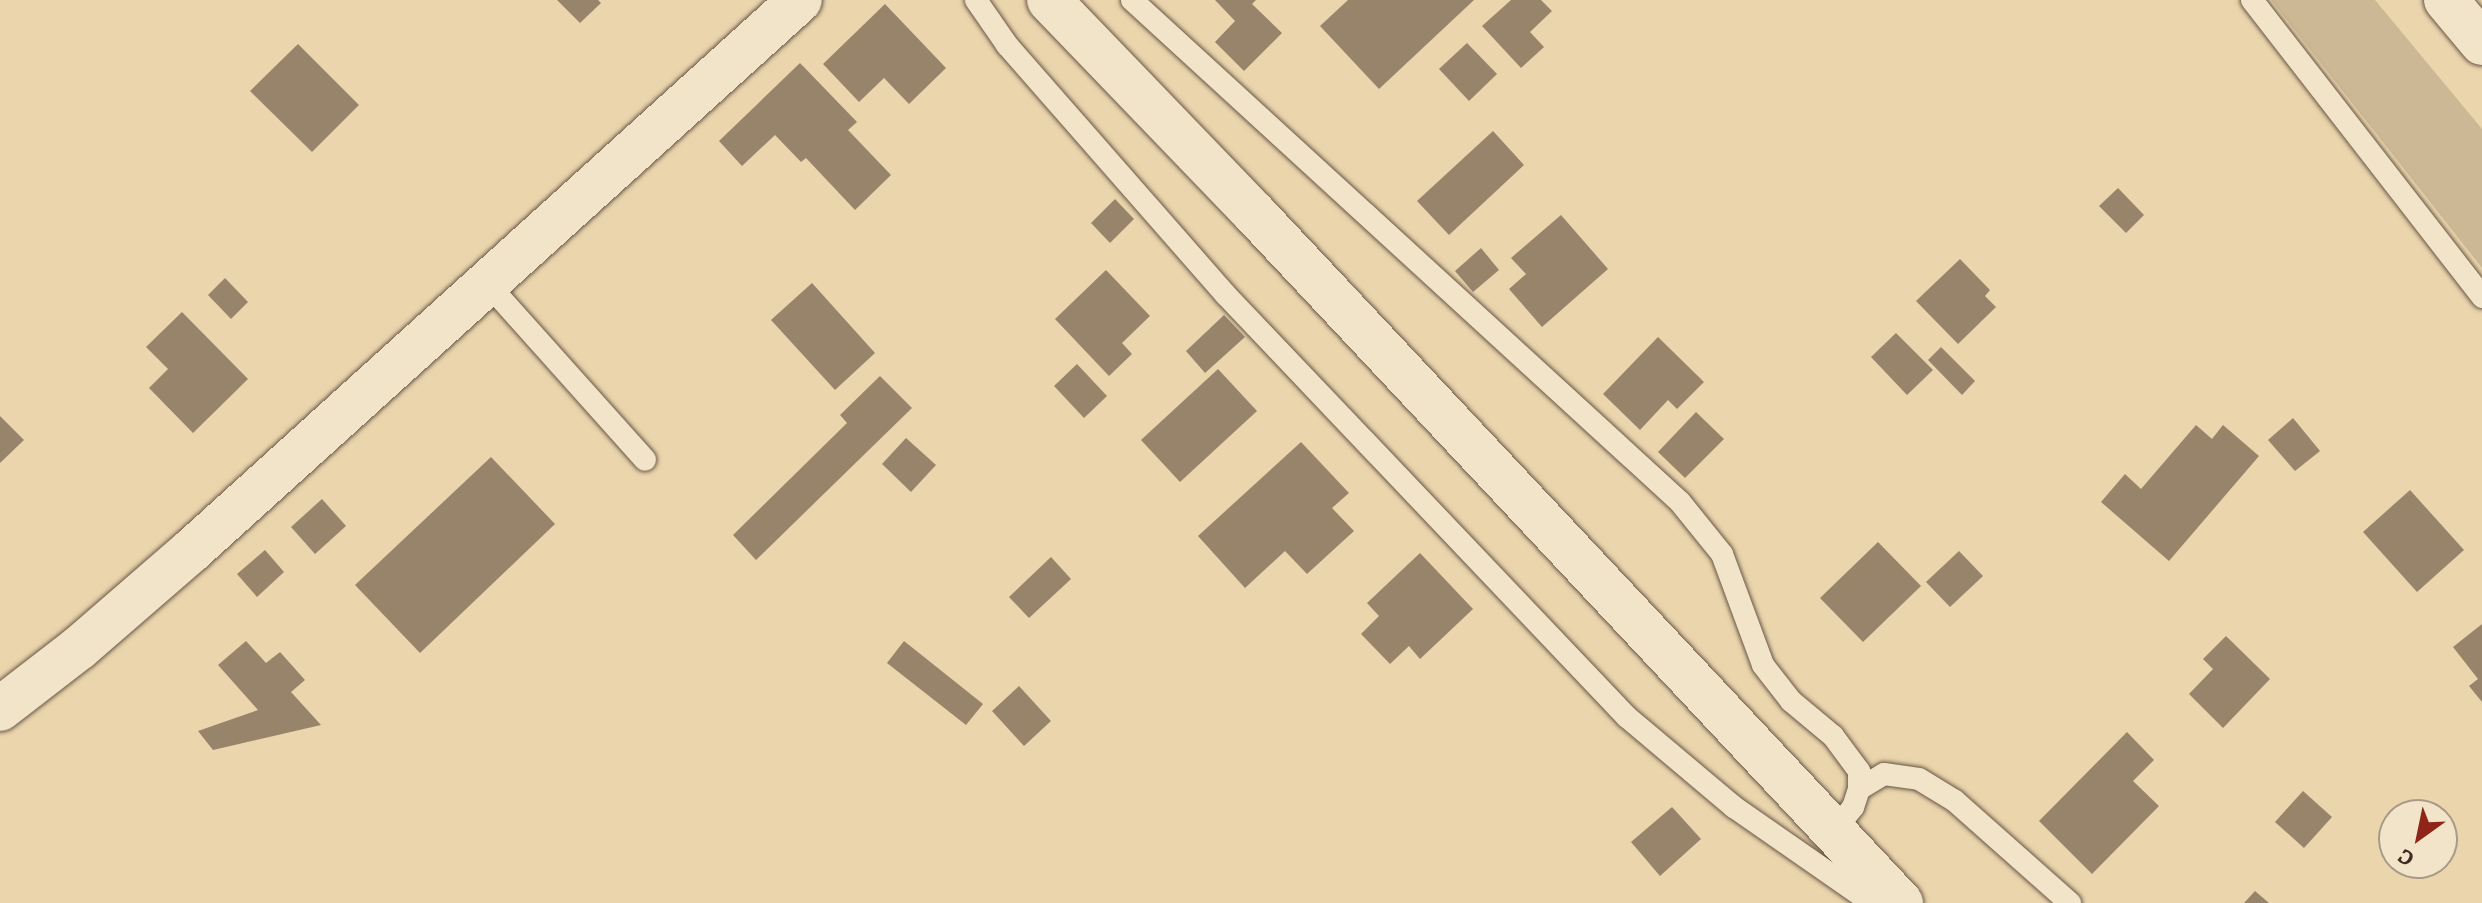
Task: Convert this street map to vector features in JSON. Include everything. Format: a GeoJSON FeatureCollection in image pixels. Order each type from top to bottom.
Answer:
{"type":"FeatureCollection","features":[{"type":"Feature","properties":{"kind":"street"},"geometry":{"type":"LineString","coordinates":[[0,709],[79,648],[169,570],[800,0]]}},
{"type":"Feature","properties":{"kind":"street"},"geometry":{"type":"LineString","coordinates":[[1049,0],[1254,213],[1901,903]]}},
{"type":"Feature","properties":{"kind":"street"},"geometry":{"type":"LineString","coordinates":[[2446,0],[2482,43]]}},
{"type":"Feature","properties":{"kind":"lane"},"geometry":{"type":"LineString","coordinates":[[976,0],[1007,45],[1225,294],[1627,717],[1734,807],[1872,903]]}},
{"type":"Feature","properties":{"kind":"lane"},"geometry":{"type":"LineString","coordinates":[[1132,0],[1680,502],[1722,554],[1763,665],[1791,701],[1833,736],[1859,771],[1859,789],[1853,807],[1834,831]]}},
{"type":"Feature","properties":{"kind":"lane"},"geometry":{"type":"LineString","coordinates":[[2252,0],[2482,297]]}},
{"type":"Feature","properties":{"kind":"lane"},"geometry":{"type":"LineString","coordinates":[[487,283],[645,460]]}},
{"type":"Feature","properties":{"kind":"lane"},"geometry":{"type":"LineString","coordinates":[[1859,789],[1884,774],[1919,779],[1955,801],[2070,903]]}},
{"type":"Feature","properties":{"kind":"shaded area"},"geometry":{"type":"Polygon","coordinates":[[[2271,0],[2375,0],[2482,129],[2482,268],[2271,0]]]}},
{"type":"Feature","properties":{"kind":"building"},"geometry":{"type":"Polygon","coordinates":[[[557,0],[598,0],[601,3],[580,23],[557,0]]]}},
{"type":"Feature","properties":{"kind":"building"},"geometry":{"type":"Polygon","coordinates":[[[1215,0],[1256,0],[1252,4],[1282,33],[1244,71],[1215,42],[1235,21],[1215,0]]]}},
{"type":"Feature","properties":{"kind":"building"},"geometry":{"type":"Polygon","coordinates":[[[1348,0],[1474,0],[1379,89],[1320,26],[1348,0]]]}},
{"type":"Feature","properties":{"kind":"building"},"geometry":{"type":"Polygon","coordinates":[[[1511,0],[1541,0],[1552,11],[1530,32],[1544,47],[1521,68],[1482,26],[1511,0]]]}},
{"type":"Feature","properties":{"kind":"building"},"geometry":{"type":"Polygon","coordinates":[[[885,4],[946,68],[909,104],[884,78],[859,102],[823,64],[885,4]]]}},
{"type":"Feature","properties":{"kind":"building"},"geometry":{"type":"Polygon","coordinates":[[[1467,43],[1497,74],[1469,101],[1439,69],[1467,43]]]}},
{"type":"Feature","properties":{"kind":"building"},"geometry":{"type":"Polygon","coordinates":[[[298,44],[359,105],[312,152],[250,91],[298,44]]]}},
{"type":"Feature","properties":{"kind":"building"},"geometry":{"type":"Polygon","coordinates":[[[800,63],[857,122],[848,130],[891,175],[855,210],[806,158],[801,162],[775,135],[742,166],[719,141],[800,63]]]}},
{"type":"Feature","properties":{"kind":"building"},"geometry":{"type":"Polygon","coordinates":[[[1493,131],[1524,165],[1449,235],[1417,201],[1493,131]]]}},
{"type":"Feature","properties":{"kind":"building"},"geometry":{"type":"Polygon","coordinates":[[[2118,188],[2144,215],[2126,233],[2099,206],[2118,188]]]}},
{"type":"Feature","properties":{"kind":"building"},"geometry":{"type":"Polygon","coordinates":[[[1115,199],[1134,219],[1110,243],[1091,223],[1115,199]]]}},
{"type":"Feature","properties":{"kind":"building"},"geometry":{"type":"Polygon","coordinates":[[[1561,215],[1608,269],[1542,327],[1509,289],[1526,274],[1511,258],[1561,215]]]}},
{"type":"Feature","properties":{"kind":"building"},"geometry":{"type":"Polygon","coordinates":[[[1481,248],[1499,270],[1473,292],[1455,271],[1481,248]]]}},
{"type":"Feature","properties":{"kind":"building"},"geometry":{"type":"Polygon","coordinates":[[[1960,259],[1990,290],[1985,296],[1996,307],[1958,344],[1916,301],[1960,259]]]}},
{"type":"Feature","properties":{"kind":"building"},"geometry":{"type":"Polygon","coordinates":[[[1106,270],[1150,316],[1122,343],[1132,354],[1109,376],[1055,319],[1106,270]]]}},
{"type":"Feature","properties":{"kind":"building"},"geometry":{"type":"Polygon","coordinates":[[[225,278],[248,302],[231,319],[208,295],[225,278]]]}},
{"type":"Feature","properties":{"kind":"building"},"geometry":{"type":"Polygon","coordinates":[[[812,283],[875,353],[835,390],[771,320],[812,283]]]}},
{"type":"Feature","properties":{"kind":"building"},"geometry":{"type":"Polygon","coordinates":[[[182,312],[248,379],[193,433],[149,388],[168,369],[146,347],[182,312]]]}},
{"type":"Feature","properties":{"kind":"building"},"geometry":{"type":"Polygon","coordinates":[[[1224,315],[1245,337],[1205,373],[1186,351],[1224,315]]]}},
{"type":"Feature","properties":{"kind":"building"},"geometry":{"type":"Polygon","coordinates":[[[1896,333],[1933,370],[1907,395],[1871,357],[1896,333]]]}},
{"type":"Feature","properties":{"kind":"building"},"geometry":{"type":"Polygon","coordinates":[[[1658,337],[1704,382],[1677,409],[1668,400],[1640,430],[1603,394],[1658,337]]]}},
{"type":"Feature","properties":{"kind":"building"},"geometry":{"type":"Polygon","coordinates":[[[1941,347],[1975,381],[1962,395],[1928,360],[1941,347]]]}},
{"type":"Feature","properties":{"kind":"building"},"geometry":{"type":"Polygon","coordinates":[[[1077,364],[1107,396],[1084,418],[1054,386],[1077,364]]]}},
{"type":"Feature","properties":{"kind":"building"},"geometry":{"type":"Polygon","coordinates":[[[1218,369],[1257,411],[1180,482],[1141,440],[1218,369]]]}},
{"type":"Feature","properties":{"kind":"building"},"geometry":{"type":"Polygon","coordinates":[[[880,376],[912,408],[756,560],[733,535],[847,423],[840,415],[880,376]]]}},
{"type":"Feature","properties":{"kind":"building"},"geometry":{"type":"Polygon","coordinates":[[[1696,412],[1724,439],[1685,478],[1658,452],[1696,412]]]}},
{"type":"Feature","properties":{"kind":"building"},"geometry":{"type":"Polygon","coordinates":[[[0,416],[24,440],[0,463],[0,416]]]}},
{"type":"Feature","properties":{"kind":"building"},"geometry":{"type":"Polygon","coordinates":[[[2293,418],[2320,451],[2295,471],[2268,440],[2293,418]]]}},
{"type":"Feature","properties":{"kind":"building"},"geometry":{"type":"Polygon","coordinates":[[[2196,425],[2212,439],[2223,425],[2259,456],[2169,561],[2101,502],[2125,474],[2141,489],[2196,425]]]}},
{"type":"Feature","properties":{"kind":"building"},"geometry":{"type":"Polygon","coordinates":[[[906,438],[936,465],[911,492],[882,464],[906,438]]]}},
{"type":"Feature","properties":{"kind":"building"},"geometry":{"type":"Polygon","coordinates":[[[1301,442],[1349,493],[1332,508],[1354,531],[1307,574],[1285,551],[1245,588],[1198,536],[1301,442]]]}},
{"type":"Feature","properties":{"kind":"building"},"geometry":{"type":"Polygon","coordinates":[[[491,457],[555,524],[420,653],[355,585],[491,457]]]}},
{"type":"Feature","properties":{"kind":"building"},"geometry":{"type":"Polygon","coordinates":[[[2410,490],[2464,550],[2417,592],[2363,532],[2410,490]]]}},
{"type":"Feature","properties":{"kind":"building"},"geometry":{"type":"Polygon","coordinates":[[[322,499],[346,526],[315,554],[291,527],[322,499]]]}},
{"type":"Feature","properties":{"kind":"building"},"geometry":{"type":"Polygon","coordinates":[[[1878,542],[1921,586],[1863,642],[1820,598],[1878,542]]]}},
{"type":"Feature","properties":{"kind":"building"},"geometry":{"type":"Polygon","coordinates":[[[265,550],[284,572],[257,597],[237,574],[265,550]]]}},
{"type":"Feature","properties":{"kind":"building"},"geometry":{"type":"Polygon","coordinates":[[[1959,551],[1983,576],[1950,607],[1926,582],[1959,551]]]}},
{"type":"Feature","properties":{"kind":"building"},"geometry":{"type":"Polygon","coordinates":[[[1420,553],[1473,609],[1420,659],[1409,646],[1390,664],[1361,634],[1379,616],[1367,603],[1420,553]]]}},
{"type":"Feature","properties":{"kind":"building"},"geometry":{"type":"Polygon","coordinates":[[[1051,557],[1071,579],[1029,618],[1009,597],[1051,557]]]}},
{"type":"Feature","properties":{"kind":"building"},"geometry":{"type":"Polygon","coordinates":[[[2482,624],[2482,702],[2469,686],[2478,679],[2453,647],[2482,624]]]}},
{"type":"Feature","properties":{"kind":"building"},"geometry":{"type":"Polygon","coordinates":[[[2226,636],[2270,679],[2223,728],[2189,694],[2213,669],[2203,659],[2226,636]]]}},
{"type":"Feature","properties":{"kind":"building"},"geometry":{"type":"Polygon","coordinates":[[[246,641],[266,663],[280,652],[305,680],[291,692],[321,725],[213,750],[198,731],[258,710],[218,665],[246,641]]]}},
{"type":"Feature","properties":{"kind":"building"},"geometry":{"type":"Polygon","coordinates":[[[904,641],[983,704],[966,725],[887,663],[904,641]]]}},
{"type":"Feature","properties":{"kind":"building"},"geometry":{"type":"Polygon","coordinates":[[[1019,686],[1051,721],[1024,746],[992,711],[1019,686]]]}},
{"type":"Feature","properties":{"kind":"building"},"geometry":{"type":"Polygon","coordinates":[[[2127,732],[2154,760],[2133,781],[2159,806],[2092,874],[2039,821],[2127,732]]]}},
{"type":"Feature","properties":{"kind":"building"},"geometry":{"type":"Polygon","coordinates":[[[2303,791],[2332,817],[2304,848],[2275,822],[2303,791]]]}},
{"type":"Feature","properties":{"kind":"building"},"geometry":{"type":"Polygon","coordinates":[[[1672,807],[1701,839],[1660,876],[1631,842],[1672,807]]]}},
{"type":"Feature","properties":{"kind":"building"},"geometry":{"type":"Polygon","coordinates":[[[2255,891],[2269,903],[2244,903],[2255,891]]]}}]}
